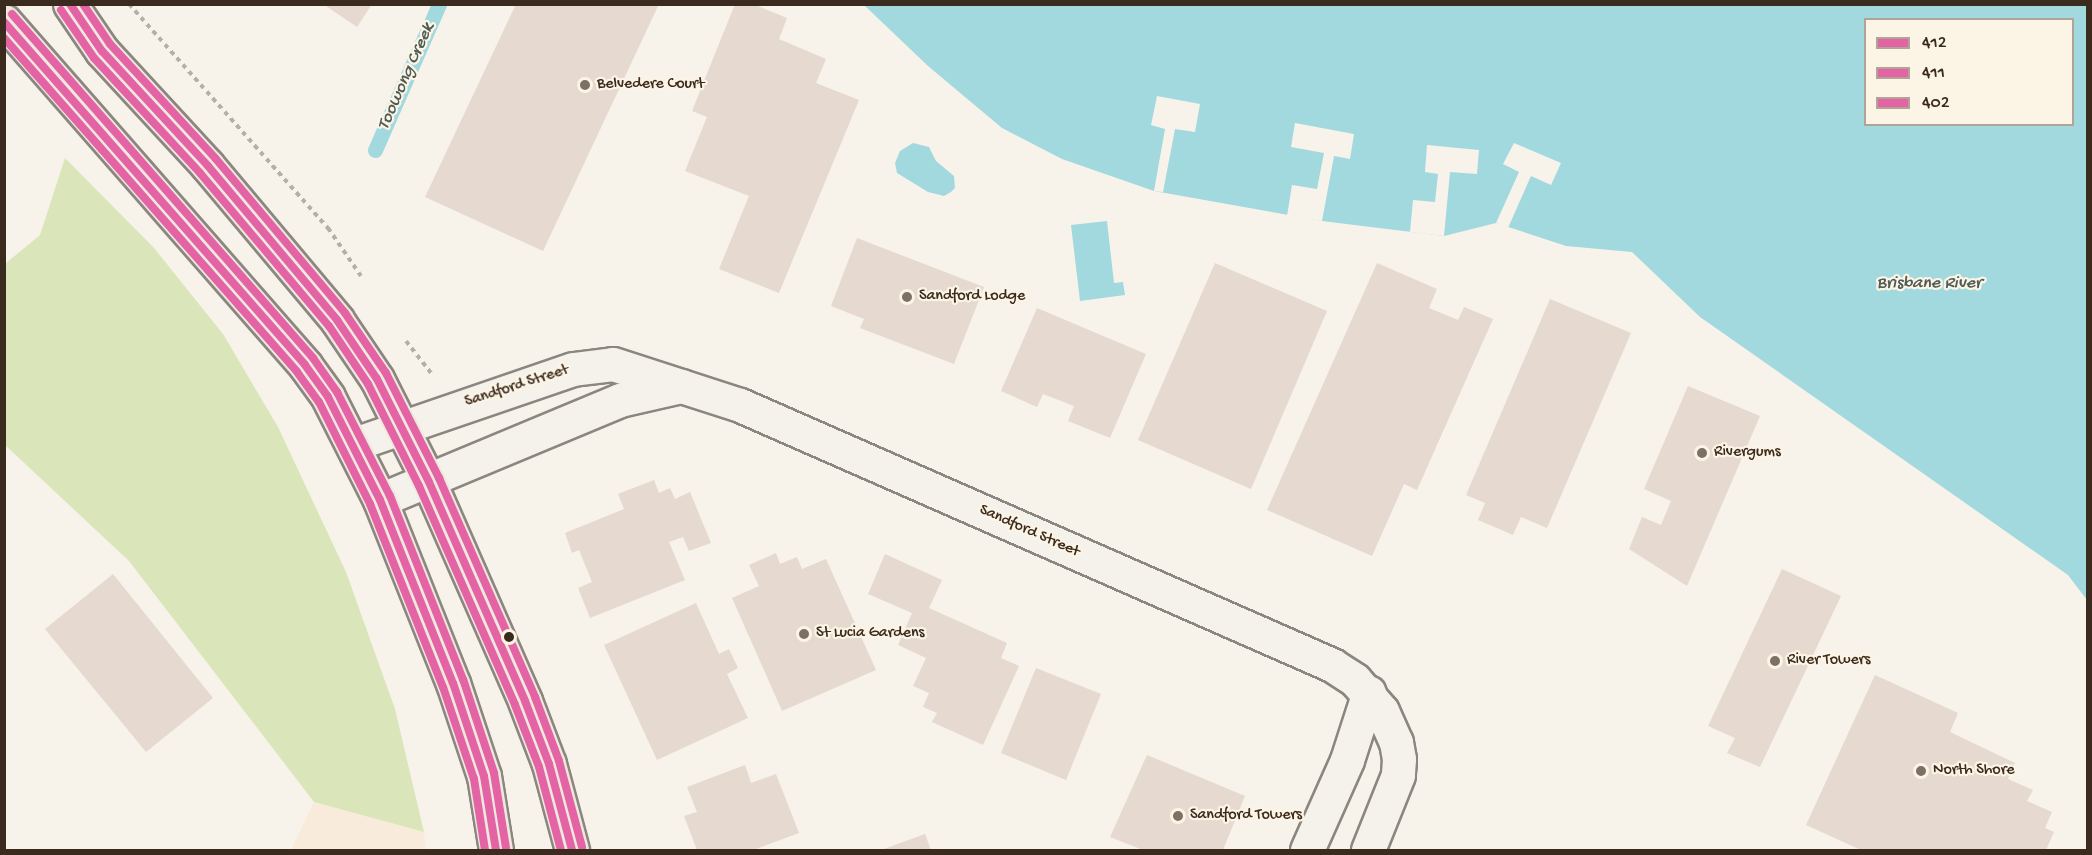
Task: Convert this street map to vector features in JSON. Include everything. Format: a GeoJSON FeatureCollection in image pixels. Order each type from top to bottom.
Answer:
{"type":"FeatureCollection","features":[{"type":"Feature","properties":{"kind":"main road"},"geometry":{"type":"LineString","coordinates":[[70,4],[102,51],[208,166],[337,320],[377,378],[429,482],[525,701],[549,764],[572,850]]}},
{"type":"Feature","properties":{"kind":"main road"},"geometry":{"type":"LineString","coordinates":[[4,21],[305,365],[328,397],[354,444],[380,500],[453,683],[484,777],[491,850]]}},
{"type":"Feature","properties":{"kind":"street"},"geometry":{"type":"LineString","coordinates":[[4,43],[70,96]]}},
{"type":"Feature","properties":{"kind":"street","name":"Sandford Street"},"geometry":{"type":"LineString","coordinates":[[354,444],[400,425],[573,369],[612,364],[683,385],[751,410],[1332,665],[1369,692],[1392,732],[1399,767],[1368,850]]}},
{"type":"Feature","properties":{"kind":"street"},"geometry":{"type":"LineString","coordinates":[[380,500],[429,482],[620,400],[683,385]]}},
{"type":"Feature","properties":{"kind":"street"},"geometry":{"type":"LineString","coordinates":[[1307,850],[1347,760],[1369,692]]}},
{"type":"Feature","properties":{"kind":"path"},"geometry":{"type":"LineString","coordinates":[[419,353],[433,376]]}},
{"type":"Feature","properties":{"kind":"shaded area"},"geometry":{"type":"Polygon","coordinates":[[[314,802],[424,832],[426,850],[291,850],[314,802]]]}},
{"type":"Feature","properties":{"kind":"green space"},"geometry":{"type":"Polygon","coordinates":[[[65,158],[154,248],[223,334],[278,427],[346,572],[395,709],[424,832],[314,802],[129,561],[5,445],[5,264],[40,235],[65,158]]]}},
{"type":"Feature","properties":{"kind":"water","name":"Brisbane River"},"geometry":{"type":"Polygon","coordinates":[[[864,5],[2087,5],[2087,600],[2068,575],[1700,317],[1632,252],[1566,246],[1496,223],[1444,236],[1322,221],[1154,191],[1062,159],[1002,128],[928,66],[864,5]]]}},
{"type":"Feature","properties":{"kind":"water"},"geometry":{"type":"Polygon","coordinates":[[[913,143],[929,147],[936,161],[954,176],[955,188],[951,192],[944,196],[928,192],[897,173],[895,163],[900,151],[913,143]]]}},
{"type":"Feature","properties":{"kind":"water"},"geometry":{"type":"Polygon","coordinates":[[[1107,221],[1114,283],[1123,282],[1125,295],[1080,301],[1071,225],[1107,221]]]}},
{"type":"Feature","properties":{"kind":"pier"},"geometry":{"type":"Polygon","coordinates":[[[1157,96],[1200,104],[1195,132],[1175,129],[1163,192],[1154,191],[1165,129],[1151,125],[1157,96]]]}},
{"type":"Feature","properties":{"kind":"pier"},"geometry":{"type":"Polygon","coordinates":[[[1295,123],[1354,134],[1350,159],[1334,156],[1322,221],[1287,216],[1292,185],[1317,189],[1324,153],[1291,147],[1295,123]]]}},
{"type":"Feature","properties":{"kind":"pier"},"geometry":{"type":"Polygon","coordinates":[[[1514,143],[1561,163],[1551,185],[1531,176],[1508,228],[1496,223],[1519,172],[1503,164],[1514,143]]]}},
{"type":"Feature","properties":{"kind":"pier"},"geometry":{"type":"Polygon","coordinates":[[[1427,145],[1479,150],[1477,174],[1450,172],[1444,236],[1410,232],[1413,200],[1435,202],[1438,174],[1425,172],[1427,145]]]}},
{"type":"Feature","properties":{"kind":"building"},"geometry":{"type":"Polygon","coordinates":[[[323,4],[372,4],[357,27],[323,4]]]}},
{"type":"Feature","properties":{"kind":"building"},"geometry":{"type":"Polygon","coordinates":[[[516,4],[659,4],[543,251],[425,197],[516,4]]]}},
{"type":"Feature","properties":{"kind":"building"},"geometry":{"type":"Polygon","coordinates":[[[735,4],[753,4],[787,18],[779,39],[826,59],[816,83],[859,100],[779,293],[719,269],[749,196],[685,171],[707,117],[692,111],[735,4]]]}},
{"type":"Feature","properties":{"kind":"building","name":"Sandford Lodge"},"geometry":{"type":"Polygon","coordinates":[[[857,238],[984,287],[954,364],[860,328],[864,319],[831,306],[857,238]]]}},
{"type":"Feature","properties":{"kind":"building"},"geometry":{"type":"Polygon","coordinates":[[[1215,263],[1327,311],[1251,489],[1138,440],[1215,263]]]}},
{"type":"Feature","properties":{"kind":"building"},"geometry":{"type":"Polygon","coordinates":[[[1377,263],[1437,289],[1429,308],[1458,320],[1464,307],[1493,319],[1417,490],[1404,484],[1372,556],[1267,510],[1377,263]]]}},
{"type":"Feature","properties":{"kind":"building"},"geometry":{"type":"Polygon","coordinates":[[[1550,299],[1631,333],[1547,528],[1521,517],[1513,535],[1478,520],[1485,503],[1466,495],[1550,299]]]}},
{"type":"Feature","properties":{"kind":"building"},"geometry":{"type":"Polygon","coordinates":[[[1037,308],[1146,354],[1110,438],[1068,421],[1074,406],[1043,394],[1037,407],[1001,391],[1037,308]]]}},
{"type":"Feature","properties":{"kind":"building","name":"Rivergums"},"geometry":{"type":"Polygon","coordinates":[[[1688,386],[1760,416],[1687,586],[1629,549],[1642,517],[1661,525],[1671,501],[1644,489],[1688,386]]]}},
{"type":"Feature","properties":{"kind":"building"},"geometry":{"type":"Polygon","coordinates":[[[654,480],[659,493],[670,488],[675,499],[690,492],[711,543],[689,551],[683,537],[669,542],[685,580],[590,618],[578,588],[592,582],[579,550],[572,553],[565,533],[624,509],[618,494],[654,480]]]}},
{"type":"Feature","properties":{"kind":"building","name":"St Lucia Gardens"},"geometry":{"type":"Polygon","coordinates":[[[776,553],[780,564],[797,557],[802,569],[826,559],[876,670],[782,711],[732,598],[759,586],[749,565],[776,553]]]}},
{"type":"Feature","properties":{"kind":"building"},"geometry":{"type":"Polygon","coordinates":[[[885,554],[942,580],[929,608],[1007,643],[1001,658],[1019,666],[983,745],[932,722],[937,713],[923,707],[929,693],[913,686],[926,658],[898,645],[912,613],[868,594],[885,554]]]}},
{"type":"Feature","properties":{"kind":"building","name":"River Towers"},"geometry":{"type":"Polygon","coordinates":[[[1782,569],[1841,596],[1760,767],[1727,753],[1735,738],[1708,726],[1782,569]]]}},
{"type":"Feature","properties":{"kind":"building"},"geometry":{"type":"Polygon","coordinates":[[[113,574],[213,698],[146,752],[45,629],[113,574]]]}},
{"type":"Feature","properties":{"kind":"building"},"geometry":{"type":"Polygon","coordinates":[[[696,603],[719,654],[729,649],[738,668],[727,674],[748,718],[657,760],[604,645],[696,603]]]}},
{"type":"Feature","properties":{"kind":"building"},"geometry":{"type":"Polygon","coordinates":[[[1036,668],[1101,694],[1066,780],[1001,753],[1036,668]]]}},
{"type":"Feature","properties":{"kind":"building","name":"North Shore"},"geometry":{"type":"Polygon","coordinates":[[[1875,675],[1958,713],[1950,732],[2015,763],[2008,779],[2033,790],[2027,801],[2052,812],[2045,828],[2054,832],[2046,850],[1861,850],[1806,825],[1875,675]]]}},
{"type":"Feature","properties":{"kind":"building","name":"Sandford Towers"},"geometry":{"type":"Polygon","coordinates":[[[1147,755],[1245,796],[1223,850],[1143,850],[1110,837],[1147,755]]]}},
{"type":"Feature","properties":{"kind":"building"},"geometry":{"type":"Polygon","coordinates":[[[745,765],[751,783],[776,774],[799,833],[753,850],[697,850],[684,816],[697,812],[687,787],[745,765]]]}},
{"type":"Feature","properties":{"kind":"building"},"geometry":{"type":"Polygon","coordinates":[[[925,834],[931,850],[881,850],[925,834]]]}},
{"type":"Feature","properties":{"kind":"waterway","name":"Toowong Creek"},"geometry":{"type":"LineString","coordinates":[[375,150],[439,4]]}},
{"type":"Feature","properties":{"kind":"transit line","name":"412"},"geometry":{"type":"LineString","coordinates":[[70,4],[102,51],[208,166],[337,320],[377,379],[429,482],[525,701],[549,764],[572,850]]}},
{"type":"Feature","properties":{"kind":"transit line","name":"402"},"geometry":{"type":"LineString","coordinates":[[83,4],[110,44],[216,159],[345,313],[386,373],[439,478],[535,697],[559,761],[582,847]]}},
{"type":"Feature","properties":{"kind":"transit line","name":"411"},"geometry":{"type":"LineString","coordinates":[[61,10],[94,58],[200,173],[329,326],[368,384],[419,486],[515,705],[539,767],[561,850]]}},
{"type":"Feature","properties":{"kind":"transit line","name":"402"},"geometry":{"type":"LineString","coordinates":[[12,14],[313,358],[337,392],[390,496],[463,679],[494,773],[506,848]]}},
{"type":"Feature","properties":{"kind":"transit line","name":"412"},"geometry":{"type":"LineString","coordinates":[[4,22],[305,365],[328,397],[380,500],[453,683],[484,776],[496,850]]}},
{"type":"Feature","properties":{"kind":"transit line","name":"411"},"geometry":{"type":"LineString","coordinates":[[4,38],[297,372],[319,402],[370,504],[443,687],[474,779],[485,850]]}},
{"type":"Feature","properties":{"kind":"place","name":"Belvedere Court"},"geometry":{"type":"Point","coordinates":[585,85]}},
{"type":"Feature","properties":{"kind":"place","name":"Sandford Lodge"},"geometry":{"type":"Point","coordinates":[907,297]}},
{"type":"Feature","properties":{"kind":"place","name":"Rivergums"},"geometry":{"type":"Point","coordinates":[1702,453]}},
{"type":"Feature","properties":{"kind":"place","name":"St Lucia Gardens"},"geometry":{"type":"Point","coordinates":[804,634]}},
{"type":"Feature","properties":{"kind":"place","name":"River Towers"},"geometry":{"type":"Point","coordinates":[1775,661]}},
{"type":"Feature","properties":{"kind":"place","name":"North Shore"},"geometry":{"type":"Point","coordinates":[1921,771]}},
{"type":"Feature","properties":{"kind":"place","name":"Sandford Towers"},"geometry":{"type":"Point","coordinates":[1178,816]}}]}
